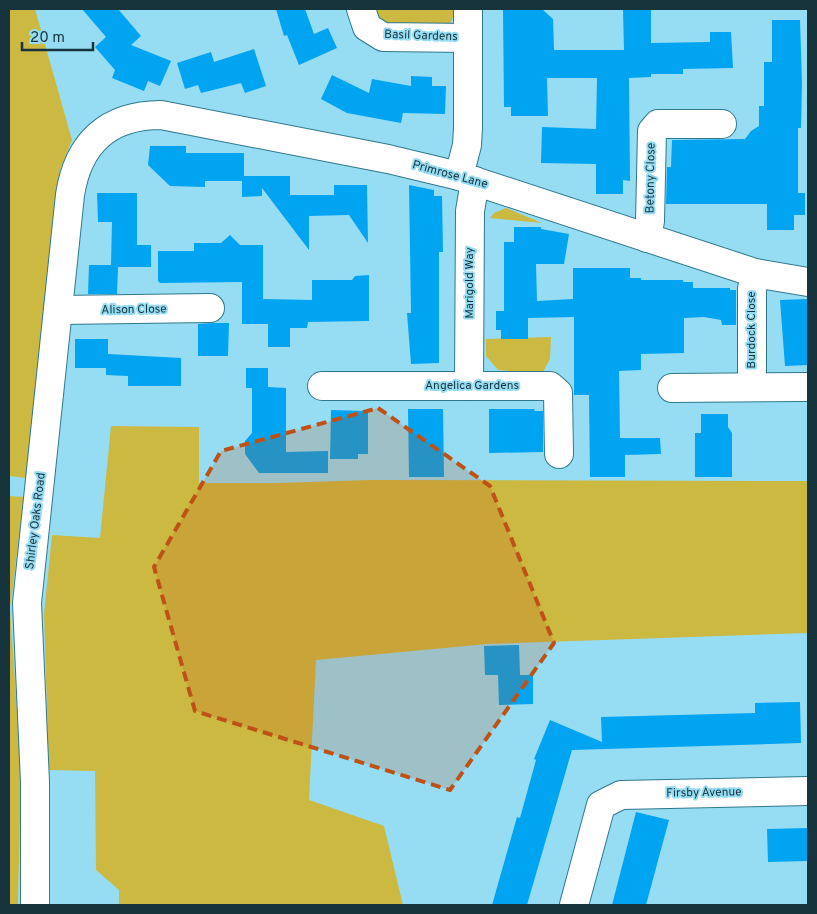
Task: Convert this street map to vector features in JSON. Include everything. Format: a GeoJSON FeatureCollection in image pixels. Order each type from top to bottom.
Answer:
{"type":"FeatureCollection","features":[{"type":"Feature","properties":{"kind":"street","name":"Basil Gardens"},"geometry":{"type":"LineString","coordinates":[[361,9],[367,27],[383,37],[468,38]]}},
{"type":"Feature","properties":{"kind":"street","name":"Marigold Way"},"geometry":{"type":"LineString","coordinates":[[468,9],[469,386]]}},
{"type":"Feature","properties":{"kind":"street","name":"Primrose Lane"},"geometry":{"type":"LineString","coordinates":[[91,143],[107,128],[119,122],[146,115],[161,115],[388,159],[467,179],[755,273],[808,282]]}},
{"type":"Feature","properties":{"kind":"street","name":"Betony Close"},"geometry":{"type":"LineString","coordinates":[[647,238],[650,221],[652,131],[654,126],[658,124],[722,124]]}},
{"type":"Feature","properties":{"kind":"street","name":"Shirley Oaks Road"},"geometry":{"type":"LineString","coordinates":[[35,905],[34,782],[27,602],[72,180],[80,158],[91,143]]}},
{"type":"Feature","properties":{"kind":"street","name":"Burdock Close"},"geometry":{"type":"LineString","coordinates":[[752,387],[752,289],[755,273]]}},
{"type":"Feature","properties":{"kind":"street","name":"Alison Close"},"geometry":{"type":"LineString","coordinates":[[58,310],[210,308]]}},
{"type":"Feature","properties":{"kind":"street","name":"Angelica Gardens"},"geometry":{"type":"LineString","coordinates":[[322,386],[550,386],[558,392],[559,454]]}},
{"type":"Feature","properties":{"kind":"street","name":"Burdock Close"},"geometry":{"type":"LineString","coordinates":[[672,388],[808,387]]}},
{"type":"Feature","properties":{"kind":"street","name":"Firsby Avenue"},"geometry":{"type":"LineString","coordinates":[[574,905],[601,805],[620,795],[808,791]]}},
{"type":"Feature","properties":{"kind":"highlighted area"},"geometry":{"type":"Polygon","coordinates":[[[378,408],[490,486],[554,643],[450,790],[195,711],[154,567],[221,451],[378,408]]]}},
{"type":"Feature","properties":{"kind":"shaded area"},"geometry":{"type":"Polygon","coordinates":[[[9,9],[35,9],[72,140],[60,170],[56,196],[26,478],[9,476],[9,9]]]}},
{"type":"Feature","properties":{"kind":"shaded area"},"geometry":{"type":"Polygon","coordinates":[[[371,9],[456,9],[450,24],[386,29],[371,9]]]}},
{"type":"Feature","properties":{"kind":"shaded area"},"geometry":{"type":"Polygon","coordinates":[[[506,208],[542,223],[490,218],[494,213],[506,208]]]}},
{"type":"Feature","properties":{"kind":"shaded area"},"geometry":{"type":"Polygon","coordinates":[[[551,337],[550,359],[542,374],[498,370],[486,356],[486,339],[551,337]]]}},
{"type":"Feature","properties":{"kind":"shaded area"},"geometry":{"type":"Polygon","coordinates":[[[111,426],[199,427],[199,483],[370,480],[808,481],[808,633],[487,644],[316,660],[309,800],[384,826],[403,905],[119,905],[119,890],[96,870],[95,771],[49,770],[44,614],[52,535],[100,538],[111,426]]]}},
{"type":"Feature","properties":{"kind":"shaded area"},"geometry":{"type":"Polygon","coordinates":[[[9,496],[24,497],[10,609],[21,770],[18,905],[9,905],[9,496]]]}},
{"type":"Feature","properties":{"kind":"building"},"geometry":{"type":"Polygon","coordinates":[[[82,9],[118,9],[141,36],[131,45],[171,61],[160,86],[148,81],[144,91],[112,78],[115,70],[95,47],[106,37],[82,9]]]}},
{"type":"Feature","properties":{"kind":"building"},"geometry":{"type":"Polygon","coordinates":[[[276,9],[305,9],[314,34],[328,28],[337,48],[299,65],[287,35],[284,36],[276,9]]]}},
{"type":"Feature","properties":{"kind":"building"},"geometry":{"type":"Polygon","coordinates":[[[503,9],[542,9],[553,19],[554,50],[624,50],[623,9],[651,9],[651,43],[710,42],[710,32],[731,32],[733,68],[683,69],[683,74],[651,74],[651,77],[629,78],[630,181],[623,180],[623,194],[596,194],[596,164],[541,163],[542,127],[596,129],[597,78],[547,78],[548,116],[511,116],[511,107],[504,107],[503,9]]]}},
{"type":"Feature","properties":{"kind":"building"},"geometry":{"type":"Polygon","coordinates":[[[772,20],[800,20],[802,84],[801,128],[798,128],[798,193],[805,193],[805,215],[794,215],[794,230],[767,230],[767,204],[666,204],[667,167],[671,167],[672,140],[745,139],[751,131],[759,126],[759,106],[764,106],[764,62],[772,62],[772,20]]]}},
{"type":"Feature","properties":{"kind":"building"},"geometry":{"type":"Polygon","coordinates":[[[254,49],[266,86],[245,93],[241,83],[201,93],[198,85],[185,89],[177,63],[211,52],[214,62],[254,49]]]}},
{"type":"Feature","properties":{"kind":"building"},"geometry":{"type":"Polygon","coordinates":[[[332,75],[369,93],[372,79],[411,86],[411,76],[432,77],[432,86],[446,86],[445,114],[403,113],[401,123],[347,113],[321,99],[332,75]]]}},
{"type":"Feature","properties":{"kind":"building"},"geometry":{"type":"Polygon","coordinates":[[[150,146],[186,146],[186,153],[244,153],[244,176],[290,176],[290,195],[334,195],[334,185],[367,185],[368,243],[349,215],[309,216],[309,250],[262,188],[262,196],[242,197],[242,181],[205,181],[205,187],[170,186],[148,165],[150,146]]]}},
{"type":"Feature","properties":{"kind":"building"},"geometry":{"type":"Polygon","coordinates":[[[409,185],[434,190],[434,196],[442,196],[443,252],[439,252],[439,363],[411,364],[407,313],[411,313],[409,185]]]}},
{"type":"Feature","properties":{"kind":"building"},"geometry":{"type":"Polygon","coordinates":[[[97,193],[137,193],[137,245],[151,245],[151,267],[118,267],[117,294],[88,294],[89,265],[111,265],[112,222],[98,222],[97,193]]]}},
{"type":"Feature","properties":{"kind":"building"},"geometry":{"type":"Polygon","coordinates":[[[514,227],[541,227],[541,229],[569,234],[564,264],[536,264],[537,301],[573,299],[573,268],[630,268],[630,278],[641,278],[641,280],[683,280],[683,282],[693,282],[693,288],[730,288],[730,290],[736,290],[736,325],[722,325],[721,320],[704,317],[684,318],[684,353],[641,354],[641,370],[619,371],[620,438],[660,438],[661,454],[625,455],[625,477],[590,477],[589,395],[574,395],[574,317],[528,318],[528,339],[501,339],[501,330],[496,330],[496,311],[504,311],[504,242],[514,242],[514,227]]]}},
{"type":"Feature","properties":{"kind":"building"},"geometry":{"type":"Polygon","coordinates":[[[230,235],[240,245],[263,245],[263,299],[312,300],[312,280],[352,280],[355,276],[369,275],[369,321],[308,322],[307,328],[290,328],[290,347],[268,347],[268,324],[242,324],[242,282],[160,283],[158,281],[158,251],[194,251],[194,243],[221,243],[230,235]]]}},
{"type":"Feature","properties":{"kind":"building"},"geometry":{"type":"Polygon","coordinates":[[[808,299],[808,365],[785,366],[780,300],[808,299]]]}},
{"type":"Feature","properties":{"kind":"building"},"geometry":{"type":"Polygon","coordinates":[[[229,323],[228,356],[198,356],[198,324],[229,323]]]}},
{"type":"Feature","properties":{"kind":"building"},"geometry":{"type":"Polygon","coordinates":[[[75,339],[108,339],[108,354],[181,358],[181,386],[128,386],[128,376],[106,375],[106,368],[75,368],[75,339]]]}},
{"type":"Feature","properties":{"kind":"building"},"geometry":{"type":"Polygon","coordinates":[[[246,368],[268,368],[268,387],[286,388],[286,452],[328,451],[328,473],[259,473],[245,454],[245,441],[252,433],[252,388],[246,388],[246,368]]]}},
{"type":"Feature","properties":{"kind":"building"},"geometry":{"type":"Polygon","coordinates":[[[408,409],[443,409],[444,477],[409,477],[408,409]]]}},
{"type":"Feature","properties":{"kind":"building"},"geometry":{"type":"Polygon","coordinates":[[[489,409],[535,409],[534,411],[543,411],[543,452],[489,453],[489,409]]]}},
{"type":"Feature","properties":{"kind":"building"},"geometry":{"type":"Polygon","coordinates":[[[331,410],[366,411],[368,413],[368,454],[358,454],[358,459],[330,459],[331,410]]]}},
{"type":"Feature","properties":{"kind":"building"},"geometry":{"type":"Polygon","coordinates":[[[701,414],[728,414],[728,427],[732,433],[732,477],[695,477],[695,433],[701,433],[701,414]]]}},
{"type":"Feature","properties":{"kind":"building"},"geometry":{"type":"Polygon","coordinates":[[[519,645],[520,675],[533,675],[533,704],[499,705],[498,675],[485,675],[484,646],[519,645]]]}},
{"type":"Feature","properties":{"kind":"building"},"geometry":{"type":"Polygon","coordinates":[[[800,702],[801,743],[572,750],[527,905],[492,905],[517,817],[520,818],[536,760],[534,759],[550,720],[602,742],[601,717],[755,713],[755,703],[800,702]]]}},
{"type":"Feature","properties":{"kind":"building"},"geometry":{"type":"Polygon","coordinates":[[[636,812],[669,820],[646,905],[612,905],[636,812]]]}},
{"type":"Feature","properties":{"kind":"building"},"geometry":{"type":"Polygon","coordinates":[[[808,828],[808,861],[768,862],[767,829],[808,828]]]}}]}
